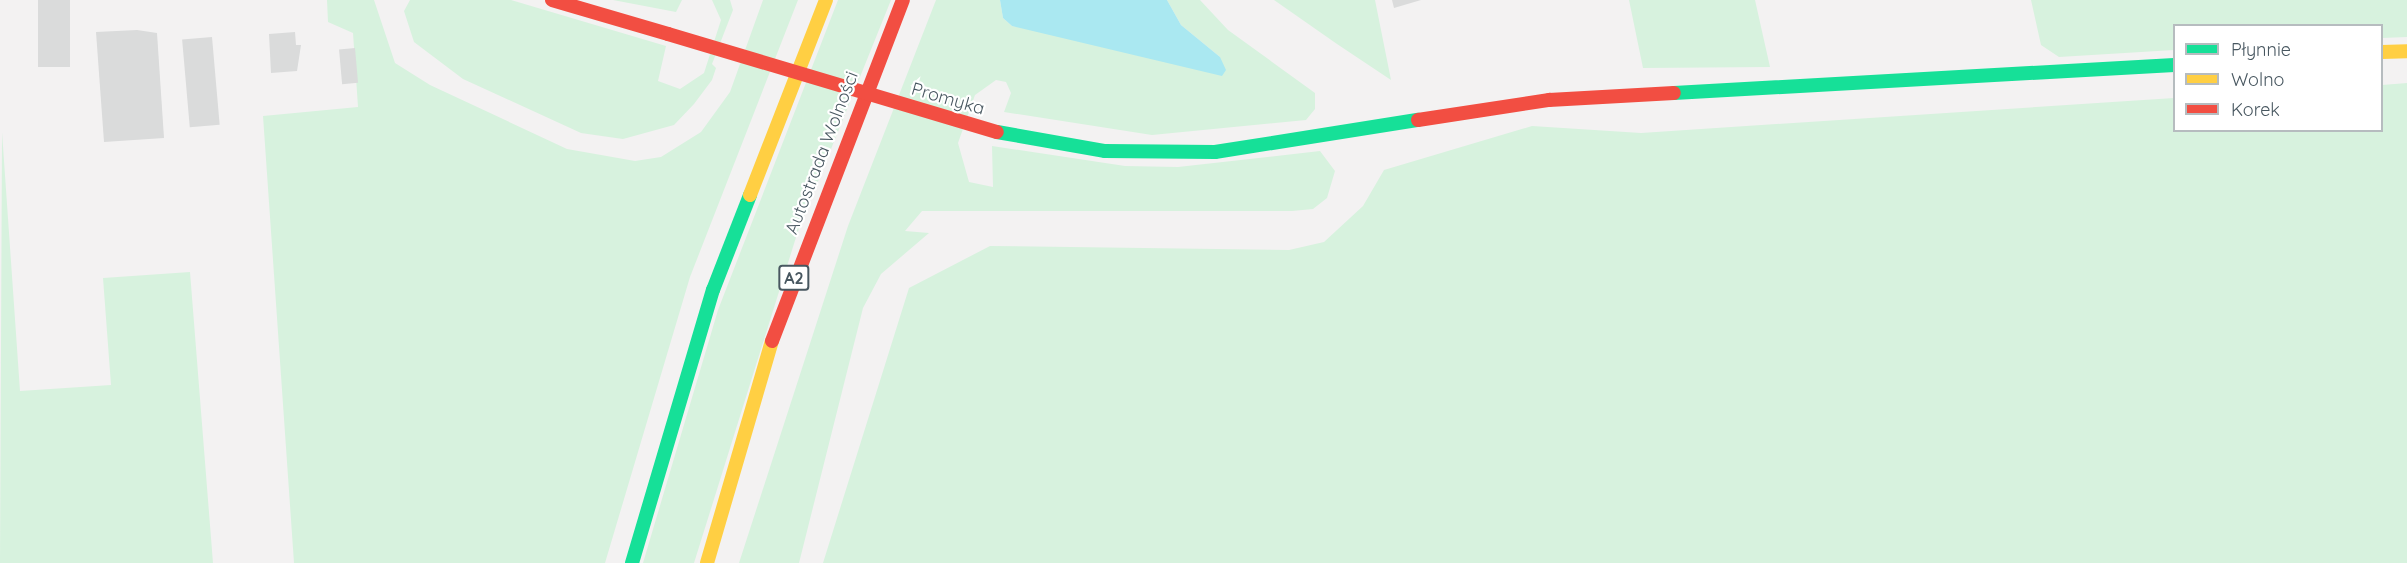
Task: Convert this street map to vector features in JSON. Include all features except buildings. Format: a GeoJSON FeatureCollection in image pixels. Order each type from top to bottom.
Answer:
{"type":"FeatureCollection","features":[{"type":"Feature","properties":{"kind":"main road","name":"Promyka"},"geometry":{"type":"LineString","coordinates":[[552,0],[997,132],[1048,144],[1160,155],[1274,145],[1550,100],[2173,65]]}},
{"type":"Feature","properties":{"kind":"main road"},"geometry":{"type":"LineString","coordinates":[[632,563],[713,290],[826,0]]}},
{"type":"Feature","properties":{"kind":"main road","name":"Autostrada Wolności"},"geometry":{"type":"LineString","coordinates":[[707,563],[737,448],[791,283],[903,0]]}},
{"type":"Feature","properties":{"kind":"main road"},"geometry":{"type":"LineString","coordinates":[[2383,52],[2407,51]]}},
{"type":"Feature","properties":{"kind":"green space"},"geometry":{"type":"Polygon","coordinates":[[[327,0],[374,0],[395,63],[430,85],[567,149],[635,161],[661,157],[701,132],[730,92],[763,0],[798,0],[690,277],[605,563],[294,563],[263,116],[358,107],[353,33],[328,22],[327,0]]]}},
{"type":"Feature","properties":{"kind":"green space"},"geometry":{"type":"Polygon","coordinates":[[[410,0],[511,0],[666,46],[658,81],[680,89],[704,73],[721,20],[712,0],[730,0],[733,10],[712,64],[716,68],[712,80],[694,104],[674,125],[623,139],[581,133],[463,79],[414,42],[404,11],[410,0]]]}},
{"type":"Feature","properties":{"kind":"green space"},"geometry":{"type":"Polygon","coordinates":[[[613,0],[682,0],[676,12],[613,0]]]}},
{"type":"Feature","properties":{"kind":"green space"},"geometry":{"type":"Polygon","coordinates":[[[838,0],[891,0],[798,231],[694,563],[643,563],[718,310],[838,0]]]}},
{"type":"Feature","properties":{"kind":"green space"},"geometry":{"type":"Polygon","coordinates":[[[936,0],[1000,0],[1003,18],[1012,26],[1220,57],[1181,25],[1167,0],[1200,0],[1228,30],[1315,93],[1315,109],[1306,120],[1152,135],[1004,112],[1011,93],[1006,82],[996,80],[975,95],[958,143],[969,182],[993,187],[992,146],[1125,166],[1178,167],[1320,151],[1335,171],[1327,198],[1313,209],[1292,211],[922,211],[905,231],[929,233],[881,274],[863,308],[799,563],[739,563],[848,226],[936,0]]]}},
{"type":"Feature","properties":{"kind":"green space"},"geometry":{"type":"Polygon","coordinates":[[[1274,0],[1375,0],[1391,80],[1337,44],[1274,0]]]}},
{"type":"Feature","properties":{"kind":"green space"},"geometry":{"type":"Polygon","coordinates":[[[1629,0],[1755,0],[1770,67],[1643,68],[1629,0]]]}},
{"type":"Feature","properties":{"kind":"green space"},"geometry":{"type":"Polygon","coordinates":[[[2031,0],[2407,0],[2407,37],[2383,38],[2383,24],[2173,24],[2173,50],[2059,57],[2041,45],[2031,0]]]}},
{"type":"Feature","properties":{"kind":"green space"},"geometry":{"type":"Polygon","coordinates":[[[2407,83],[2407,563],[823,563],[909,288],[990,246],[1289,250],[1324,242],[1363,206],[1384,170],[1532,126],[1641,133],[2173,98],[2173,132],[2383,132],[2383,85],[2407,83]]]}},
{"type":"Feature","properties":{"kind":"green space"},"geometry":{"type":"Polygon","coordinates":[[[2,132],[20,391],[111,385],[103,278],[190,272],[213,563],[0,563],[2,132]]]}},
{"type":"Feature","properties":{"kind":"water"},"geometry":{"type":"Polygon","coordinates":[[[1000,0],[1167,0],[1181,25],[1220,57],[1226,70],[1222,76],[1012,26],[1003,18],[1000,0]]]}},
{"type":"Feature","properties":{"kind":"traffic: fast"},"geometry":{"type":"LineString","coordinates":[[1674,93],[2173,65]]}},
{"type":"Feature","properties":{"kind":"traffic: fast"},"geometry":{"type":"LineString","coordinates":[[997,132],[1105,151],[1215,152],[1418,120]]}},
{"type":"Feature","properties":{"kind":"traffic: fast"},"geometry":{"type":"LineString","coordinates":[[632,563],[713,290],[750,195]]}},
{"type":"Feature","properties":{"kind":"traffic: slow"},"geometry":{"type":"LineString","coordinates":[[750,195],[826,0]]}},
{"type":"Feature","properties":{"kind":"traffic: slow"},"geometry":{"type":"LineString","coordinates":[[2383,52],[2407,51]]}},
{"type":"Feature","properties":{"kind":"traffic: slow"},"geometry":{"type":"LineString","coordinates":[[707,563],[772,341]]}},
{"type":"Feature","properties":{"kind":"traffic: jam"},"geometry":{"type":"LineString","coordinates":[[552,0],[668,34]]}},
{"type":"Feature","properties":{"kind":"traffic: jam"},"geometry":{"type":"LineString","coordinates":[[772,341],[903,0]]}},
{"type":"Feature","properties":{"kind":"traffic: jam"},"geometry":{"type":"LineString","coordinates":[[668,34],[997,132]]}},
{"type":"Feature","properties":{"kind":"traffic: jam"},"geometry":{"type":"LineString","coordinates":[[1418,120],[1549,100],[1674,93]]}}]}
